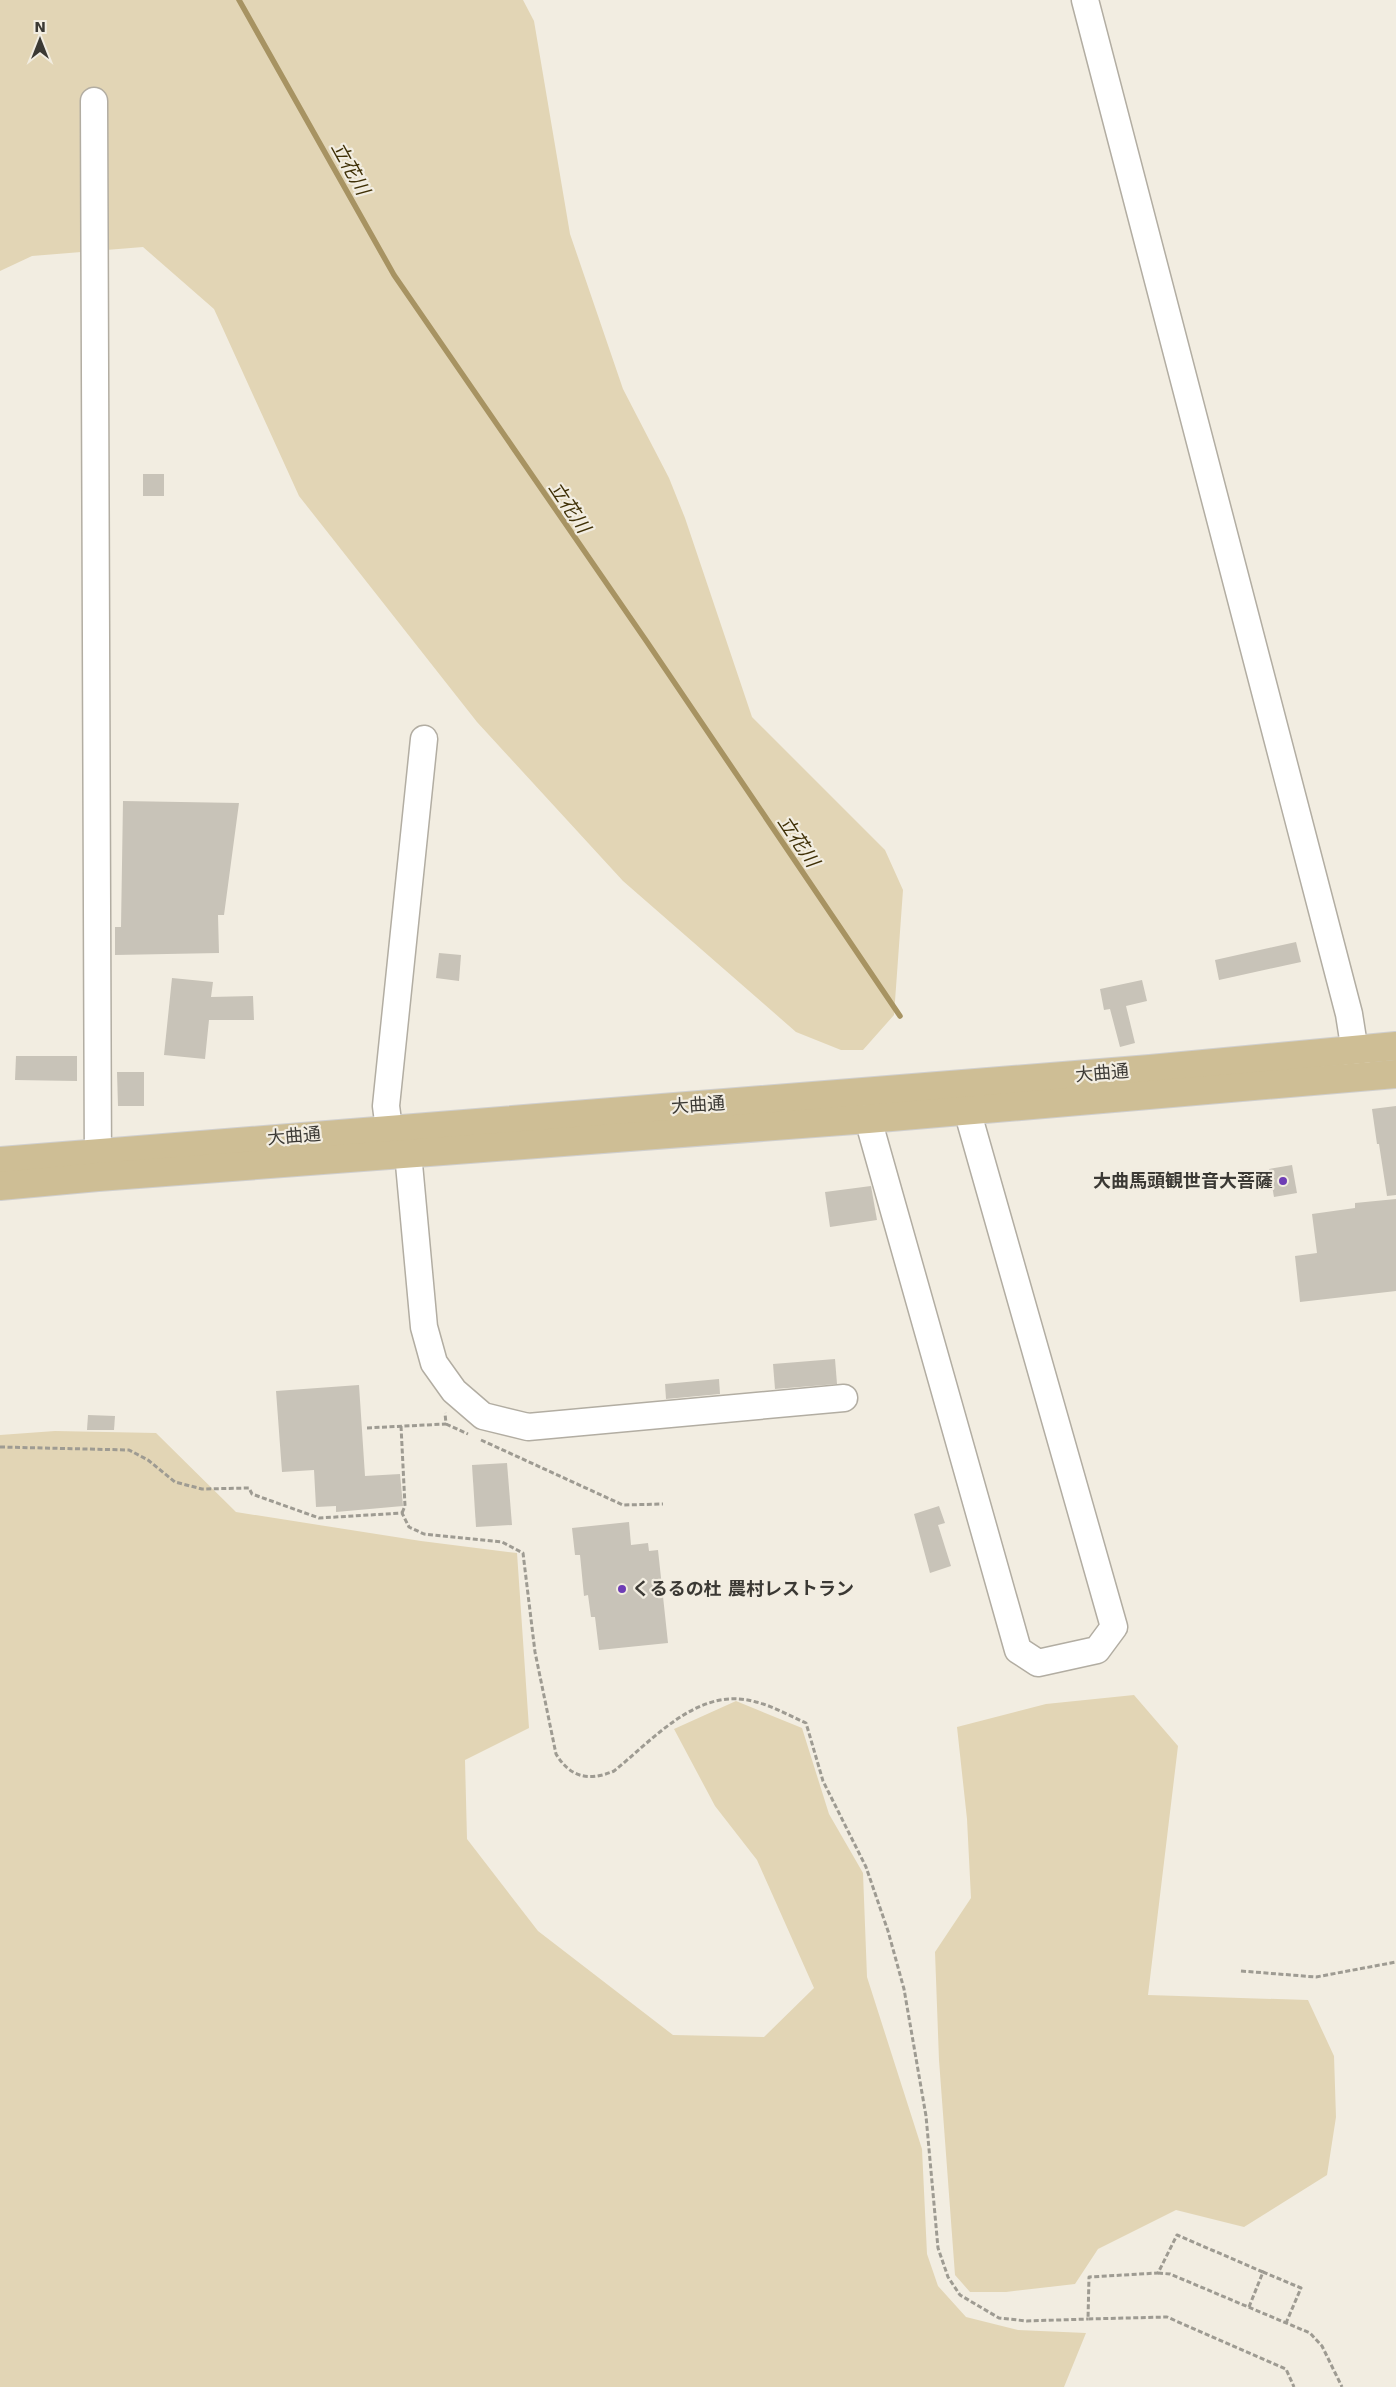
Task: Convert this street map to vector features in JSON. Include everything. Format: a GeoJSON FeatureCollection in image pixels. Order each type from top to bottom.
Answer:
{"type":"FeatureCollection","features":[{"type":"Feature","properties":{"kind":"main road","name":"大曲通"},"geometry":{"type":"LineString","coordinates":[[0,1186],[98,1164],[390,1129],[1150,1069],[1396,1046]]}},
{"type":"Feature","properties":{"kind":"main road","name":"大曲通"},"geometry":{"type":"LineString","coordinates":[[0,1161],[98,1164],[408,1153],[868,1119],[1396,1074]]}},
{"type":"Feature","properties":{"kind":"street"},"geometry":{"type":"LineString","coordinates":[[1085,0],[1349,1014],[1359,1077]]}},
{"type":"Feature","properties":{"kind":"street"},"geometry":{"type":"LineString","coordinates":[[94,101],[98,1164]]}},
{"type":"Feature","properties":{"kind":"street"},"geometry":{"type":"LineString","coordinates":[[424,739],[386,1106],[390,1129],[408,1153],[424,1327],[434,1362],[454,1391],[483,1416],[528,1428],[844,1398]]}},
{"type":"Feature","properties":{"kind":"street"},"geometry":{"type":"LineString","coordinates":[[868,1119],[1018,1650],[1038,1663],[1097,1650],[1114,1627],[966,1110]]}},
{"type":"Feature","properties":{"kind":"path"},"geometry":{"type":"LineString","coordinates":[[446,1424],[444,1407],[454,1391]]}},
{"type":"Feature","properties":{"kind":"path"},"geometry":{"type":"LineString","coordinates":[[367,1428],[446,1424],[623,1505],[663,1504]]}},
{"type":"Feature","properties":{"kind":"path"},"geometry":{"type":"LineString","coordinates":[[401,1426],[405,1506],[402,1513],[409,1527],[424,1534],[502,1542],[523,1553],[535,1652],[556,1754],[563,1765],[575,1775],[602,1776],[614,1771],[688,1710],[711,1702],[733,1698],[756,1702],[806,1723],[823,1781],[866,1867],[888,1931],[904,1989],[926,2116],[938,2248],[948,2277],[960,2295],[999,2318],[1027,2321],[1167,2317],[1286,2369],[1294,2387]]}},
{"type":"Feature","properties":{"kind":"path"},"geometry":{"type":"LineString","coordinates":[[0,1447],[129,1450],[148,1460],[175,1482],[202,1489],[249,1488],[252,1494],[319,1518],[402,1513]]}},
{"type":"Feature","properties":{"kind":"path"},"geometry":{"type":"LineString","coordinates":[[1241,1971],[1316,1977],[1396,1962]]}},
{"type":"Feature","properties":{"kind":"path"},"geometry":{"type":"LineString","coordinates":[[1158,2273],[1177,2235],[1301,2288],[1286,2323]]}},
{"type":"Feature","properties":{"kind":"path"},"geometry":{"type":"LineString","coordinates":[[1248,2307],[1263,2272]]}},
{"type":"Feature","properties":{"kind":"path"},"geometry":{"type":"LineString","coordinates":[[1088,2319],[1089,2277],[1170,2274],[1310,2334],[1322,2346],[1342,2387]]}},
{"type":"Feature","properties":{"kind":"shaded area"},"geometry":{"type":"Polygon","coordinates":[[[0,0],[523,0],[534,21],[570,234],[623,389],[669,478],[685,518],[752,717],[885,850],[903,890],[894,1015],[863,1050],[841,1050],[796,1032],[623,881],[477,722],[299,496],[214,309],[143,247],[32,256],[0,271],[0,0]]]}},
{"type":"Feature","properties":{"kind":"shaded area"},"geometry":{"type":"Polygon","coordinates":[[[55,1431],[156,1433],[236,1512],[421,1541],[517,1553],[529,1728],[465,1760],[467,1839],[538,1931],[673,2035],[764,2037],[814,1988],[757,1860],[715,1806],[674,1729],[736,1701],[802,1728],[829,1814],[863,1873],[867,1977],[922,2149],[927,2254],[938,2286],[966,2317],[1018,2330],[1086,2333],[1064,2387],[0,2387],[0,1435],[55,1431]]]}},
{"type":"Feature","properties":{"kind":"shaded area"},"geometry":{"type":"Polygon","coordinates":[[[1134,1695],[1178,1746],[1148,1995],[1308,2000],[1334,2056],[1336,2117],[1327,2175],[1244,2227],[1176,2210],[1098,2249],[1075,2284],[1006,2292],[970,2292],[955,2275],[939,2060],[935,1952],[971,1898],[967,1819],[957,1727],[1046,1704],[1134,1695]]]}},
{"type":"Feature","properties":{"kind":"building"},"geometry":{"type":"Polygon","coordinates":[[[143,474],[164,474],[164,496],[143,496],[143,474]]]}},
{"type":"Feature","properties":{"kind":"building"},"geometry":{"type":"Polygon","coordinates":[[[123,801],[239,803],[224,915],[218,915],[219,953],[115,955],[115,927],[121,927],[123,801]]]}},
{"type":"Feature","properties":{"kind":"building"},"geometry":{"type":"Polygon","coordinates":[[[1296,942],[1301,962],[1219,980],[1215,960],[1296,942]]]}},
{"type":"Feature","properties":{"kind":"building"},"geometry":{"type":"Polygon","coordinates":[[[439,953],[461,955],[459,981],[436,978],[439,953]]]}},
{"type":"Feature","properties":{"kind":"building"},"geometry":{"type":"Polygon","coordinates":[[[172,978],[213,982],[211,997],[253,996],[254,1020],[209,1020],[205,1059],[164,1055],[172,978]]]}},
{"type":"Feature","properties":{"kind":"building"},"geometry":{"type":"Polygon","coordinates":[[[1142,980],[1147,1001],[1126,1006],[1135,1043],[1120,1047],[1110,1009],[1104,1010],[1100,989],[1142,980]]]}},
{"type":"Feature","properties":{"kind":"building"},"geometry":{"type":"Polygon","coordinates":[[[16,1056],[77,1056],[77,1081],[15,1080],[16,1056]]]}},
{"type":"Feature","properties":{"kind":"building"},"geometry":{"type":"Polygon","coordinates":[[[117,1072],[144,1072],[144,1106],[118,1106],[117,1072]]]}},
{"type":"Feature","properties":{"kind":"building"},"geometry":{"type":"Polygon","coordinates":[[[1396,1106],[1396,1195],[1387,1196],[1372,1109],[1396,1106]]]}},
{"type":"Feature","properties":{"kind":"building","name":"大曲馬頭観世音大菩薩"},"geometry":{"type":"Polygon","coordinates":[[[1292,1165],[1297,1193],[1274,1197],[1269,1169],[1292,1165]]]}},
{"type":"Feature","properties":{"kind":"building"},"geometry":{"type":"Polygon","coordinates":[[[871,1186],[877,1220],[830,1227],[825,1192],[871,1186]]]}},
{"type":"Feature","properties":{"kind":"building"},"geometry":{"type":"Polygon","coordinates":[[[1396,1199],[1396,1291],[1300,1302],[1295,1256],[1317,1253],[1312,1214],[1355,1208],[1355,1203],[1396,1199]]]}},
{"type":"Feature","properties":{"kind":"building"},"geometry":{"type":"Polygon","coordinates":[[[835,1359],[837,1384],[775,1389],[773,1364],[835,1359]]]}},
{"type":"Feature","properties":{"kind":"building"},"geometry":{"type":"Polygon","coordinates":[[[719,1379],[720,1394],[666,1399],[665,1384],[719,1379]]]}},
{"type":"Feature","properties":{"kind":"building"},"geometry":{"type":"Polygon","coordinates":[[[359,1385],[365,1476],[400,1474],[403,1506],[336,1512],[336,1506],[316,1507],[314,1470],[282,1472],[276,1391],[359,1385]]]}},
{"type":"Feature","properties":{"kind":"building"},"geometry":{"type":"Polygon","coordinates":[[[88,1415],[115,1416],[114,1430],[87,1430],[88,1415]]]}},
{"type":"Feature","properties":{"kind":"building"},"geometry":{"type":"Polygon","coordinates":[[[507,1463],[512,1525],[476,1527],[472,1465],[507,1463]]]}},
{"type":"Feature","properties":{"kind":"building"},"geometry":{"type":"Polygon","coordinates":[[[939,1506],[945,1523],[938,1525],[951,1566],[930,1573],[914,1514],[939,1506]]]}},
{"type":"Feature","properties":{"kind":"building","name":"くるるの杜 農村レストラン"},"geometry":{"type":"Polygon","coordinates":[[[629,1522],[631,1545],[648,1543],[649,1551],[658,1550],[668,1643],[599,1650],[595,1617],[591,1617],[588,1595],[584,1596],[580,1555],[575,1555],[572,1528],[629,1522]]]}},
{"type":"Feature","properties":{"kind":"waterway","name":"立花川"},"geometry":{"type":"LineString","coordinates":[[239,0],[394,275],[647,642],[900,1016]]}},
{"type":"Feature","properties":{"kind":"place","name":"大曲馬頭観世音大菩薩"},"geometry":{"type":"Point","coordinates":[1283,1181]}},
{"type":"Feature","properties":{"kind":"place","name":"くるるの杜 農村レストラン"},"geometry":{"type":"Point","coordinates":[622,1589]}}]}
